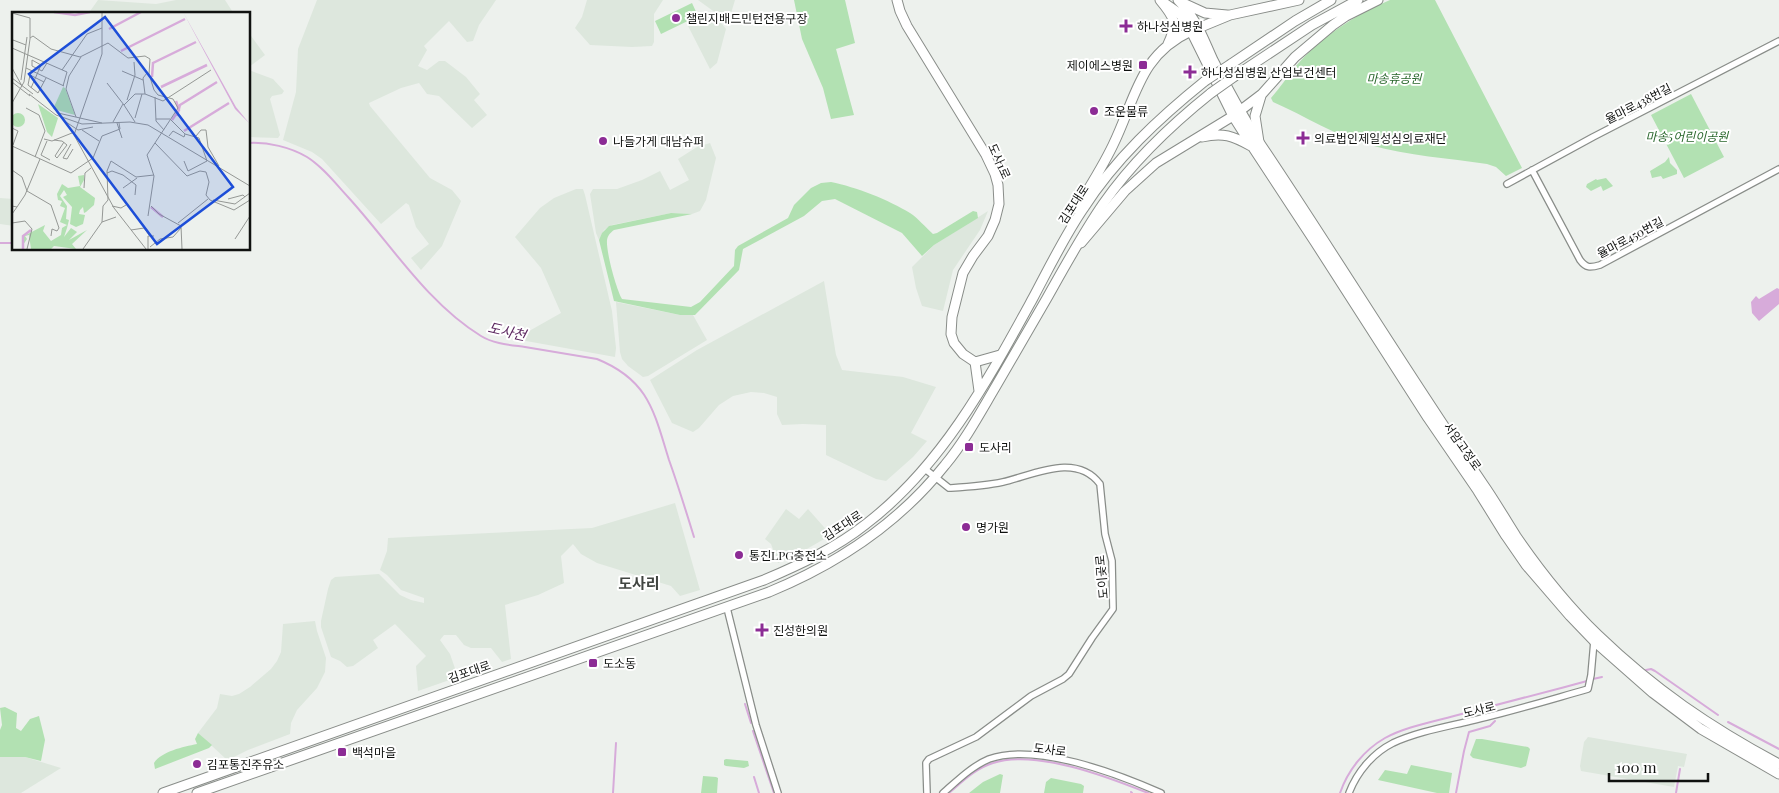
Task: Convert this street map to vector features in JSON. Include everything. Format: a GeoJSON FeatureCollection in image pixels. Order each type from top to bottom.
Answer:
{"type":"FeatureCollection","features":[{"type":"Feature","properties":{"kind":"main road","name":"도사1로"},"geometry":{"type":"LineString","coordinates":[[897,0],[907,26],[976,138],[997,180],[999,204],[995,220],[988,236],[972,256],[964,273],[952,317],[951,334],[954,344],[959,351],[975,362]]}},
{"type":"Feature","properties":{"kind":"main road"},"geometry":{"type":"LineString","coordinates":[[1160,0],[1180,14],[1196,30]]}},
{"type":"Feature","properties":{"kind":"main road"},"geometry":{"type":"LineString","coordinates":[[1160,0],[1175,22],[1173,33],[1167,46]]}},
{"type":"Feature","properties":{"kind":"main road"},"geometry":{"type":"LineString","coordinates":[[1178,0],[1205,13],[1230,15]]}},
{"type":"Feature","properties":{"kind":"main road"},"geometry":{"type":"LineString","coordinates":[[1178,0],[1196,30]]}},
{"type":"Feature","properties":{"kind":"main road"},"geometry":{"type":"LineString","coordinates":[[1059,251],[1074,212],[1097,175],[1113,144],[1151,62],[1178,37],[1230,15],[1299,0]]}},
{"type":"Feature","properties":{"kind":"main road","name":"김포대로"},"geometry":{"type":"LineString","coordinates":[[163,793],[771,577],[826,550],[860,529],[886,508],[925,469],[953,434],[979,392],[1082,209],[1107,176],[1149,130],[1176,104],[1205,81],[1295,21],[1332,0]]}},
{"type":"Feature","properties":{"kind":"main road","name":"김포대로"},"geometry":{"type":"LineString","coordinates":[[197,793],[727,608],[787,585],[848,552],[892,520],[935,477],[968,434],[1104,203],[1138,160],[1188,111],[1211,93],[1312,25],[1358,0]]}},
{"type":"Feature","properties":{"kind":"main road"},"geometry":{"type":"LineString","coordinates":[[1072,255],[1125,191],[1156,163],[1236,113],[1262,94],[1284,68],[1320,35],[1346,16],[1378,0]]}},
{"type":"Feature","properties":{"kind":"main road","name":"서암고정로"},"geometry":{"type":"LineString","coordinates":[[1196,30],[1236,113],[1315,242],[1506,536],[1545,588],[1594,640],[1653,693],[1682,716],[1716,738],[1779,774]]}},
{"type":"Feature","properties":{"kind":"main road"},"geometry":{"type":"LineString","coordinates":[[1195,139],[1223,134],[1255,144],[1255,116],[1262,94]]}},
{"type":"Feature","properties":{"kind":"main road","name":"서암고정로"},"geometry":{"type":"LineString","coordinates":[[1255,144],[1530,556],[1572,607],[1597,634],[1655,686],[1708,724],[1779,764]]}},
{"type":"Feature","properties":{"kind":"main road"},"geometry":{"type":"LineString","coordinates":[[979,392],[975,362],[1000,355]]}},
{"type":"Feature","properties":{"kind":"street","name":"율마로438번길"},"geometry":{"type":"LineString","coordinates":[[1506,184],[1779,41]]}},
{"type":"Feature","properties":{"kind":"street","name":"율마로450번길"},"geometry":{"type":"LineString","coordinates":[[1532,170],[1580,260],[1584,266],[1591,268],[1600,265],[1779,169]]}},
{"type":"Feature","properties":{"kind":"street","name":"도이곶로"},"geometry":{"type":"LineString","coordinates":[[925,469],[949,488],[1003,482],[1045,470],[1067,467],[1075,468],[1095,479],[1100,484],[1104,534],[1112,561],[1114,605],[1112,613],[1100,626],[1069,674],[1063,679],[1031,696],[976,737],[929,759],[926,763],[927,793]]}},
{"type":"Feature","properties":{"kind":"street"},"geometry":{"type":"LineString","coordinates":[[727,608],[756,725],[778,793]]}},
{"type":"Feature","properties":{"kind":"street","name":"도사로"},"geometry":{"type":"LineString","coordinates":[[1349,793],[1358,774],[1374,756],[1393,744],[1444,727],[1511,711],[1588,689],[1594,640]]}},
{"type":"Feature","properties":{"kind":"street","name":"도사로"},"geometry":{"type":"LineString","coordinates":[[943,793],[984,762],[1001,756],[1048,757],[1087,765],[1126,778],[1161,793]]}},
{"type":"Feature","properties":{"kind":"shaded area"},"geometry":{"type":"Polygon","coordinates":[[[98,0],[156,4],[176,0],[225,0],[233,12],[89,12],[98,0]]]}},
{"type":"Feature","properties":{"kind":"shaded area"},"geometry":{"type":"Polygon","coordinates":[[[317,0],[496,0],[479,25],[473,41],[467,42],[449,21],[424,46],[427,50],[418,66],[427,70],[439,61],[445,61],[466,77],[480,94],[474,100],[487,115],[472,128],[439,96],[427,94],[419,83],[401,88],[369,103],[430,178],[452,190],[461,201],[442,246],[421,270],[411,258],[429,244],[416,227],[409,205],[406,203],[381,224],[322,159],[312,152],[283,140],[296,92],[298,49],[317,0]]]}},
{"type":"Feature","properties":{"kind":"shaded area"},"geometry":{"type":"Polygon","coordinates":[[[587,0],[663,0],[654,14],[654,42],[652,46],[590,45],[575,28],[582,17],[587,0]]]}},
{"type":"Feature","properties":{"kind":"shaded area"},"geometry":{"type":"Polygon","coordinates":[[[698,0],[735,0],[729,20],[727,21],[698,0]]]}},
{"type":"Feature","properties":{"kind":"shaded area"},"geometry":{"type":"Polygon","coordinates":[[[710,14],[726,29],[717,63],[710,69],[687,24],[710,14]]]}},
{"type":"Feature","properties":{"kind":"shaded area"},"geometry":{"type":"Polygon","coordinates":[[[250,34],[265,55],[250,66],[250,34]]]}},
{"type":"Feature","properties":{"kind":"shaded area"},"geometry":{"type":"Polygon","coordinates":[[[250,70],[273,79],[284,91],[282,94],[272,96],[270,99],[280,135],[278,138],[250,137],[250,70]]]}},
{"type":"Feature","properties":{"kind":"shaded area"},"geometry":{"type":"Polygon","coordinates":[[[710,143],[716,158],[706,200],[700,211],[692,214],[671,213],[612,225],[604,230],[599,240],[596,233],[590,194],[593,189],[617,189],[660,171],[670,190],[689,180],[678,159],[697,147],[710,143]]]}},
{"type":"Feature","properties":{"kind":"shaded area"},"geometry":{"type":"Polygon","coordinates":[[[576,189],[583,189],[585,195],[612,311],[616,348],[615,357],[515,339],[561,313],[541,268],[515,237],[540,208],[554,198],[576,189]]]}},
{"type":"Feature","properties":{"kind":"shaded area"},"geometry":{"type":"Polygon","coordinates":[[[0,198],[12,199],[12,226],[0,224],[0,198]]]}},
{"type":"Feature","properties":{"kind":"shaded area"},"geometry":{"type":"Polygon","coordinates":[[[988,211],[980,230],[953,270],[943,311],[922,306],[912,267],[934,245],[988,211]]]}},
{"type":"Feature","properties":{"kind":"shaded area"},"geometry":{"type":"Polygon","coordinates":[[[824,281],[836,355],[842,370],[903,377],[936,387],[911,433],[927,441],[913,457],[886,481],[876,479],[826,455],[826,425],[782,425],[777,414],[777,397],[751,392],[733,396],[719,405],[699,428],[693,432],[672,423],[650,380],[697,350],[824,281]]]}},
{"type":"Feature","properties":{"kind":"shaded area"},"geometry":{"type":"Polygon","coordinates":[[[1777,288],[1779,289],[1779,304],[1759,321],[1752,313],[1751,302],[1756,296],[1759,299],[1777,288]]]}},
{"type":"Feature","properties":{"kind":"shaded area"},"geometry":{"type":"Polygon","coordinates":[[[616,302],[680,315],[693,315],[707,340],[648,376],[643,377],[622,359],[616,302]]]}},
{"type":"Feature","properties":{"kind":"shaded area"},"geometry":{"type":"Polygon","coordinates":[[[675,503],[700,590],[680,596],[671,586],[597,563],[581,554],[573,544],[561,556],[564,583],[538,595],[505,605],[511,659],[502,662],[491,648],[471,648],[464,645],[456,635],[444,635],[440,640],[450,654],[458,677],[418,691],[416,666],[426,656],[395,624],[373,640],[378,648],[353,666],[347,667],[331,657],[321,627],[321,621],[328,589],[331,580],[335,577],[379,574],[400,595],[424,603],[424,598],[401,590],[380,570],[387,551],[388,538],[592,528],[675,503]]]}},
{"type":"Feature","properties":{"kind":"shaded area"},"geometry":{"type":"Polygon","coordinates":[[[786,509],[799,519],[808,509],[831,535],[778,563],[771,544],[765,539],[786,509]]]}},
{"type":"Feature","properties":{"kind":"shaded area"},"geometry":{"type":"Polygon","coordinates":[[[315,621],[326,658],[325,672],[317,688],[297,710],[291,723],[290,734],[226,759],[198,733],[217,708],[220,694],[232,696],[239,694],[271,669],[281,652],[283,624],[315,621]]]}},
{"type":"Feature","properties":{"kind":"shaded area"},"geometry":{"type":"Polygon","coordinates":[[[1588,737],[1687,754],[1684,767],[1678,766],[1674,787],[1581,771],[1580,766],[1584,742],[1588,737]]]}},
{"type":"Feature","properties":{"kind":"shaded area"},"geometry":{"type":"Polygon","coordinates":[[[0,757],[25,757],[61,768],[21,793],[0,793],[0,757]]]}},
{"type":"Feature","properties":{"kind":"green space"},"geometry":{"type":"Polygon","coordinates":[[[794,0],[845,0],[855,43],[836,49],[854,115],[831,119],[823,88],[802,39],[794,0]]]}},
{"type":"Feature","properties":{"kind":"green space","name":"마송휴공원"},"geometry":{"type":"Polygon","coordinates":[[[1390,0],[1435,0],[1522,168],[1506,176],[1496,167],[1487,164],[1385,149],[1357,141],[1333,131],[1273,102],[1271,98],[1277,90],[1295,67],[1316,46],[1351,20],[1390,0]]]}},
{"type":"Feature","properties":{"kind":"green space","name":"챌린지배드민턴전용구장"},"geometry":{"type":"Polygon","coordinates":[[[692,3],[698,16],[661,34],[655,21],[692,3]]]}},
{"type":"Feature","properties":{"kind":"green space","name":"마송5어린이공원"},"geometry":{"type":"Polygon","coordinates":[[[1691,94],[1724,157],[1684,178],[1651,115],[1691,94]]]}},
{"type":"Feature","properties":{"kind":"green space"},"geometry":{"type":"Polygon","coordinates":[[[1669,157],[1670,163],[1677,170],[1677,174],[1663,179],[1661,176],[1652,178],[1650,171],[1665,162],[1669,157]]]}},
{"type":"Feature","properties":{"kind":"green space"},"geometry":{"type":"Polygon","coordinates":[[[1606,178],[1613,186],[1603,191],[1601,186],[1591,191],[1586,187],[1587,184],[1596,179],[1606,178]]]}},
{"type":"Feature","properties":{"kind":"green space"},"geometry":{"type":"Polygon","coordinates":[[[831,182],[861,191],[902,208],[913,215],[933,234],[973,211],[977,212],[978,218],[934,245],[922,256],[902,233],[835,199],[822,201],[804,216],[743,249],[739,270],[695,315],[680,315],[614,301],[599,240],[602,233],[609,226],[671,213],[692,214],[614,230],[609,234],[607,240],[612,270],[622,299],[691,307],[700,302],[734,266],[735,250],[738,246],[788,218],[794,205],[811,188],[821,183],[831,182]]]}},
{"type":"Feature","properties":{"kind":"green space"},"geometry":{"type":"Polygon","coordinates":[[[5,707],[17,713],[16,728],[21,731],[30,719],[39,716],[45,740],[41,761],[25,757],[0,757],[0,730],[2,725],[0,708],[5,707]]]}},
{"type":"Feature","properties":{"kind":"green space"},"geometry":{"type":"Polygon","coordinates":[[[198,733],[212,745],[209,748],[155,769],[154,763],[162,755],[197,744],[195,739],[198,733]]]}},
{"type":"Feature","properties":{"kind":"green space"},"geometry":{"type":"Polygon","coordinates":[[[1476,739],[1528,747],[1530,749],[1526,766],[1521,768],[1473,758],[1470,755],[1476,739]]]}},
{"type":"Feature","properties":{"kind":"green space"},"geometry":{"type":"Polygon","coordinates":[[[724,760],[748,761],[749,766],[744,768],[726,766],[724,765],[724,760]]]}},
{"type":"Feature","properties":{"kind":"green space"},"geometry":{"type":"Polygon","coordinates":[[[1411,765],[1452,773],[1449,793],[1437,793],[1378,780],[1385,770],[1407,774],[1411,765]]]}},
{"type":"Feature","properties":{"kind":"green space"},"geometry":{"type":"Polygon","coordinates":[[[1000,774],[1003,775],[1000,793],[969,793],[983,782],[1000,774]]]}},
{"type":"Feature","properties":{"kind":"green space"},"geometry":{"type":"Polygon","coordinates":[[[703,776],[718,778],[717,793],[701,793],[703,776]]]}},
{"type":"Feature","properties":{"kind":"green space"},"geometry":{"type":"Polygon","coordinates":[[[1051,778],[1081,784],[1084,786],[1083,793],[1044,793],[1046,782],[1051,778]]]}},
{"type":"Feature","properties":{"kind":"waterway","name":"도사천"},"geometry":{"type":"LineString","coordinates":[[250,143],[271,144],[286,148],[300,153],[318,166],[364,215],[426,290],[443,307],[481,336],[503,344],[597,359],[614,367],[628,377],[647,399],[653,412],[694,537]]}},
{"type":"Feature","properties":{"kind":"waterway","name":"도사천"},"geometry":{"type":"LineString","coordinates":[[0,243],[12,243]]}},
{"type":"Feature","properties":{"kind":"waterway"},"geometry":{"type":"LineString","coordinates":[[1646,670],[1651,669],[1655,671],[1718,715]]}},
{"type":"Feature","properties":{"kind":"waterway"},"geometry":{"type":"LineString","coordinates":[[1593,679],[1602,677]]}},
{"type":"Feature","properties":{"kind":"waterway"},"geometry":{"type":"LineString","coordinates":[[1340,793],[1347,776],[1358,761],[1370,748],[1393,734],[1419,725],[1587,681]]}},
{"type":"Feature","properties":{"kind":"waterway"},"geometry":{"type":"LineString","coordinates":[[745,704],[751,723]]}},
{"type":"Feature","properties":{"kind":"waterway"},"geometry":{"type":"LineString","coordinates":[[1456,793],[1469,732],[1490,726],[1495,721]]}},
{"type":"Feature","properties":{"kind":"waterway"},"geometry":{"type":"LineString","coordinates":[[1728,722],[1779,749]]}},
{"type":"Feature","properties":{"kind":"waterway"},"geometry":{"type":"LineString","coordinates":[[753,731],[774,793]]}},
{"type":"Feature","properties":{"kind":"waterway"},"geometry":{"type":"LineString","coordinates":[[613,793],[616,743]]}},
{"type":"Feature","properties":{"kind":"waterway"},"geometry":{"type":"LineString","coordinates":[[949,793],[981,768],[993,763],[1010,760],[1050,762],[1072,767],[1148,793]]}},
{"type":"Feature","properties":{"kind":"waterway"},"geometry":{"type":"LineString","coordinates":[[1676,793],[1680,769]]}},
{"type":"Feature","properties":{"kind":"waterway"},"geometry":{"type":"LineString","coordinates":[[754,777],[759,793]]}},
{"type":"Feature","properties":{"kind":"place","name":"챌린지배드민턴전용구장"},"geometry":{"type":"Point","coordinates":[676,18]}},
{"type":"Feature","properties":{"kind":"place","name":"하나성심병원"},"geometry":{"type":"Point","coordinates":[1126,26]}},
{"type":"Feature","properties":{"kind":"place","name":"제이에스병원"},"geometry":{"type":"Point","coordinates":[1143,65]}},
{"type":"Feature","properties":{"kind":"place","name":"하나성심병원 산업보건센터"},"geometry":{"type":"Point","coordinates":[1190,72]}},
{"type":"Feature","properties":{"kind":"place","name":"조운물류"},"geometry":{"type":"Point","coordinates":[1094,111]}},
{"type":"Feature","properties":{"kind":"place","name":"의료법인제일성심의료재단"},"geometry":{"type":"Point","coordinates":[1303,138]}},
{"type":"Feature","properties":{"kind":"place","name":"나들가게 대남슈퍼"},"geometry":{"type":"Point","coordinates":[603,141]}},
{"type":"Feature","properties":{"kind":"place","name":"도사리"},"geometry":{"type":"Point","coordinates":[969,447]}},
{"type":"Feature","properties":{"kind":"place","name":"명가원"},"geometry":{"type":"Point","coordinates":[966,527]}},
{"type":"Feature","properties":{"kind":"place","name":"통진LPG충전소"},"geometry":{"type":"Point","coordinates":[739,555]}},
{"type":"Feature","properties":{"kind":"place","name":"진성한의원"},"geometry":{"type":"Point","coordinates":[762,630]}},
{"type":"Feature","properties":{"kind":"place","name":"도소동"},"geometry":{"type":"Point","coordinates":[593,663]}},
{"type":"Feature","properties":{"kind":"place","name":"백석마을"},"geometry":{"type":"Point","coordinates":[342,752]}},
{"type":"Feature","properties":{"kind":"place","name":"김포통진주유소"},"geometry":{"type":"Point","coordinates":[197,764]}},
{"type":"Feature","properties":{"kind":"district","name":"도사리"},"geometry":{"type":"Point","coordinates":[639,583]}}]}
